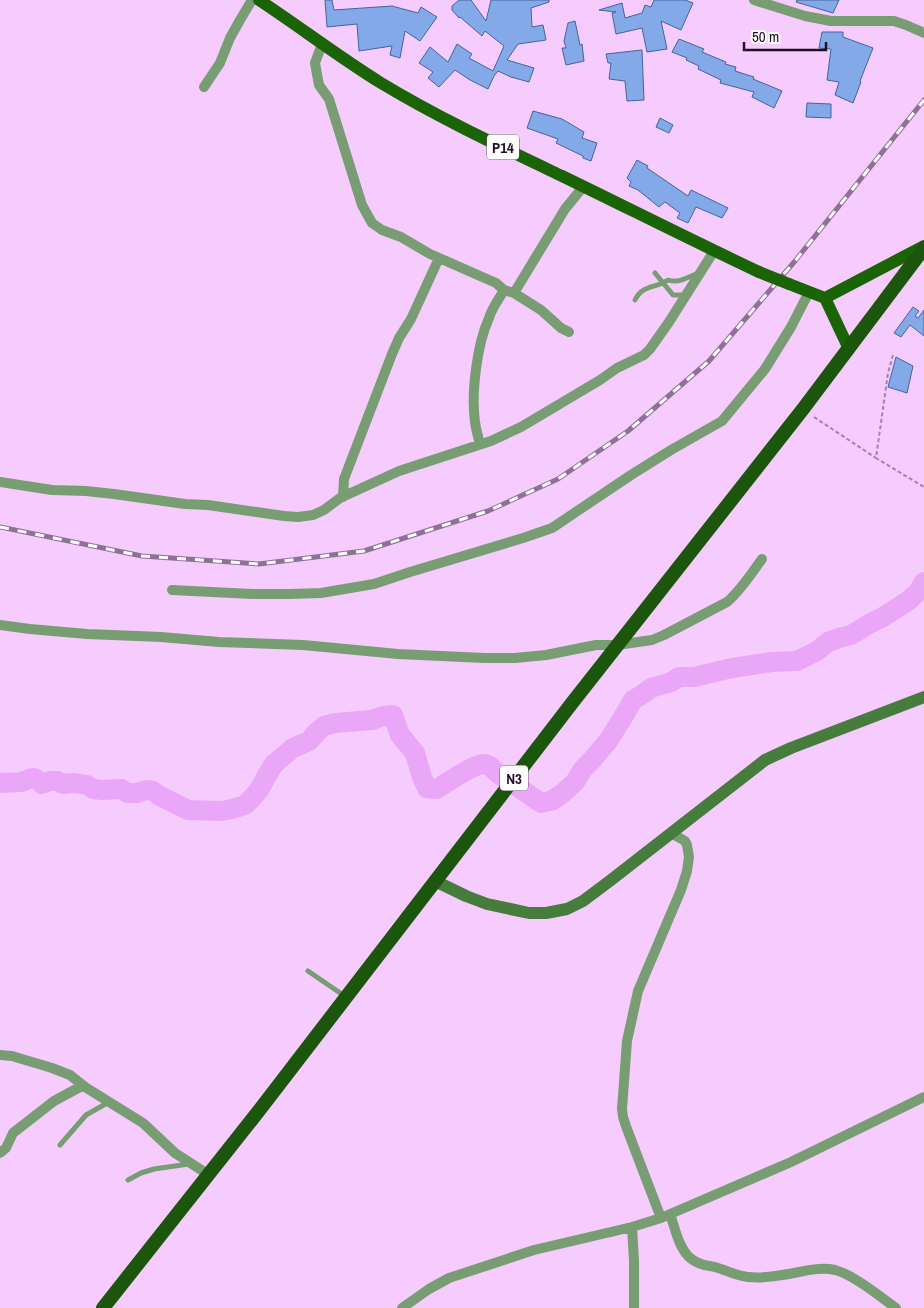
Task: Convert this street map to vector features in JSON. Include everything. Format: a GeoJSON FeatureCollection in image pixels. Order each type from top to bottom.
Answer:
{"type":"FeatureCollection","features":[{"type":"Feature","properties":{"kind":"highway","name":"N3"},"geometry":{"type":"LineString","coordinates":[[103,1308],[209,1175],[434,881],[849,349],[924,247]]}},
{"type":"Feature","properties":{"kind":"main road","name":"P14"},"geometry":{"type":"LineString","coordinates":[[259,0],[346,61],[382,84],[419,104],[714,251],[759,272],[825,298]]}},
{"type":"Feature","properties":{"kind":"main road"},"geometry":{"type":"LineString","coordinates":[[849,349],[825,298],[924,247]]}},
{"type":"Feature","properties":{"kind":"main road"},"geometry":{"type":"LineString","coordinates":[[434,881],[487,904],[529,913],[546,913],[567,909],[583,901],[765,760],[791,748],[924,697]]}},
{"type":"Feature","properties":{"kind":"street"},"geometry":{"type":"LineString","coordinates":[[204,87],[220,63],[230,38],[252,0]]}},
{"type":"Feature","properties":{"kind":"street"},"geometry":{"type":"LineString","coordinates":[[754,0],[805,16],[831,20],[894,21],[924,33]]}},
{"type":"Feature","properties":{"kind":"street"},"geometry":{"type":"LineString","coordinates":[[322,44],[315,63],[319,85],[329,99],[362,205],[372,223],[438,258],[496,283],[541,310],[561,328],[569,332]]}},
{"type":"Feature","properties":{"kind":"street"},"geometry":{"type":"LineString","coordinates":[[480,444],[475,423],[473,395],[484,330],[489,315],[509,292],[583,187]]}},
{"type":"Feature","properties":{"kind":"street"},"geometry":{"type":"LineString","coordinates":[[0,482],[52,490],[86,491],[176,503],[208,504],[284,516],[313,515],[343,497],[398,471],[480,444],[521,427],[617,368],[644,355],[655,342],[714,251]]}},
{"type":"Feature","properties":{"kind":"street"},"geometry":{"type":"LineString","coordinates":[[343,497],[344,480],[392,354],[411,318],[438,258]]}},
{"type":"Feature","properties":{"kind":"street"},"geometry":{"type":"LineString","coordinates":[[172,590],[252,594],[321,593],[374,584],[552,528],[639,470],[722,421],[764,369],[791,327],[809,292]]}},
{"type":"Feature","properties":{"kind":"street"},"geometry":{"type":"LineString","coordinates":[[0,625],[30,630],[87,634],[303,645],[484,658],[515,658],[546,655],[596,645],[617,645],[652,640],[721,606],[732,597],[762,559]]}},
{"type":"Feature","properties":{"kind":"street"},"geometry":{"type":"LineString","coordinates":[[671,833],[685,841],[687,845],[689,857],[687,870],[681,890],[638,991],[627,1041],[622,1108],[627,1129],[666,1216],[686,1254],[694,1262],[747,1277],[781,1276],[826,1268],[836,1270],[851,1276],[896,1308]]}},
{"type":"Feature","properties":{"kind":"street"},"geometry":{"type":"LineString","coordinates":[[0,1055],[12,1056],[70,1075],[85,1087],[143,1123],[176,1153],[209,1175]]}},
{"type":"Feature","properties":{"kind":"street"},"geometry":{"type":"LineString","coordinates":[[0,1153],[6,1148],[13,1132],[54,1101],[80,1087],[85,1087]]}},
{"type":"Feature","properties":{"kind":"street"},"geometry":{"type":"LineString","coordinates":[[402,1308],[449,1278],[534,1250],[632,1227],[666,1216],[791,1162],[924,1096]]}},
{"type":"Feature","properties":{"kind":"street"},"geometry":{"type":"LineString","coordinates":[[632,1227],[634,1308]]}},
{"type":"Feature","properties":{"kind":"lane"},"geometry":{"type":"LineString","coordinates":[[655,273],[674,295],[686,295]]}},
{"type":"Feature","properties":{"kind":"lane"},"geometry":{"type":"LineString","coordinates":[[635,300],[638,293],[650,286],[663,284],[668,280],[675,283],[700,273]]}},
{"type":"Feature","properties":{"kind":"lane"},"geometry":{"type":"LineString","coordinates":[[308,971],[346,998]]}},
{"type":"Feature","properties":{"kind":"lane"},"geometry":{"type":"LineString","coordinates":[[60,1145],[86,1115],[109,1102]]}},
{"type":"Feature","properties":{"kind":"lane"},"geometry":{"type":"LineString","coordinates":[[128,1180],[141,1172],[192,1164]]}},
{"type":"Feature","properties":{"kind":"path"},"geometry":{"type":"LineString","coordinates":[[876,458],[888,373],[893,355]]}},
{"type":"Feature","properties":{"kind":"path"},"geometry":{"type":"LineString","coordinates":[[802,409],[924,487]]}},
{"type":"Feature","properties":{"kind":"building"},"geometry":{"type":"Polygon","coordinates":[[[325,0],[332,0],[334,10],[392,6],[418,13],[421,7],[437,17],[420,41],[405,31],[400,58],[390,55],[392,46],[359,51],[357,24],[327,27],[325,0]]]}},
{"type":"Feature","properties":{"kind":"building"},"geometry":{"type":"Polygon","coordinates":[[[459,0],[471,0],[486,21],[491,0],[549,0],[549,2],[531,8],[532,27],[543,25],[546,40],[518,44],[507,60],[534,68],[529,82],[498,71],[488,89],[455,70],[439,87],[428,78],[433,72],[419,63],[430,47],[448,62],[457,44],[472,54],[469,58],[493,71],[504,46],[485,31],[482,36],[459,18],[452,10],[452,6],[459,0]]]}},
{"type":"Feature","properties":{"kind":"building"},"geometry":{"type":"Polygon","coordinates":[[[654,0],[685,0],[693,3],[681,30],[661,21],[667,49],[647,52],[642,28],[616,34],[612,13],[616,12],[599,10],[622,3],[625,18],[642,13],[645,5],[651,7],[654,0]]]}},
{"type":"Feature","properties":{"kind":"building"},"geometry":{"type":"Polygon","coordinates":[[[797,0],[839,0],[833,13],[796,2],[797,0]]]}},
{"type":"Feature","properties":{"kind":"building"},"geometry":{"type":"Polygon","coordinates":[[[575,21],[580,45],[582,44],[584,61],[566,65],[562,48],[566,48],[564,41],[568,23],[575,21]]]}},
{"type":"Feature","properties":{"kind":"building"},"geometry":{"type":"Polygon","coordinates":[[[822,32],[843,32],[843,37],[873,48],[853,103],[835,95],[839,82],[827,80],[831,49],[819,48],[822,32]]]}},
{"type":"Feature","properties":{"kind":"building"},"geometry":{"type":"Polygon","coordinates":[[[679,39],[704,49],[702,52],[726,62],[725,64],[736,67],[735,71],[754,77],[753,79],[782,91],[774,108],[752,97],[754,92],[720,83],[721,80],[698,69],[699,66],[686,60],[687,58],[672,52],[679,39]]]}},
{"type":"Feature","properties":{"kind":"building"},"geometry":{"type":"Polygon","coordinates":[[[642,50],[644,100],[627,101],[625,81],[609,79],[611,63],[608,63],[606,54],[642,50]]]}},
{"type":"Feature","properties":{"kind":"building"},"geometry":{"type":"Polygon","coordinates":[[[807,103],[831,104],[831,118],[806,117],[807,103]]]}},
{"type":"Feature","properties":{"kind":"building"},"geometry":{"type":"Polygon","coordinates":[[[533,111],[562,119],[584,132],[582,138],[597,143],[591,161],[556,143],[558,139],[527,128],[533,111]]]}},
{"type":"Feature","properties":{"kind":"building"},"geometry":{"type":"Polygon","coordinates":[[[660,118],[673,125],[669,133],[656,127],[660,118]]]}},
{"type":"Feature","properties":{"kind":"building"},"geometry":{"type":"Polygon","coordinates":[[[637,160],[688,196],[691,190],[728,208],[722,218],[696,207],[688,223],[677,218],[680,213],[665,202],[659,207],[638,190],[629,186],[631,182],[627,178],[637,160]]]}},
{"type":"Feature","properties":{"kind":"building"},"geometry":{"type":"Polygon","coordinates":[[[913,307],[919,311],[915,316],[918,318],[924,310],[924,336],[910,325],[901,337],[894,333],[913,307]]]}},
{"type":"Feature","properties":{"kind":"building"},"geometry":{"type":"Polygon","coordinates":[[[896,357],[913,366],[907,393],[888,387],[896,357]]]}},
{"type":"Feature","properties":{"kind":"waterway"},"geometry":{"type":"LineString","coordinates":[[0,783],[21,782],[34,778],[42,784],[58,781],[63,784],[87,785],[93,789],[121,789],[128,793],[146,790],[153,791],[188,810],[221,811],[245,805],[259,790],[274,764],[293,748],[309,741],[324,726],[335,723],[372,720],[393,715],[400,735],[415,753],[427,788],[437,789],[466,771],[485,764],[541,803],[553,800],[575,782],[583,769],[608,741],[633,700],[651,688],[671,682],[679,677],[694,677],[732,668],[772,662],[797,661],[817,651],[828,642],[851,635],[883,617],[908,601],[918,592],[924,582]]}},
{"type":"Feature","properties":{"kind":"railway"},"geometry":{"type":"LineString","coordinates":[[0,527],[142,556],[259,564],[364,551],[488,511],[558,479],[628,431],[709,361],[795,261],[924,100]]}}]}
